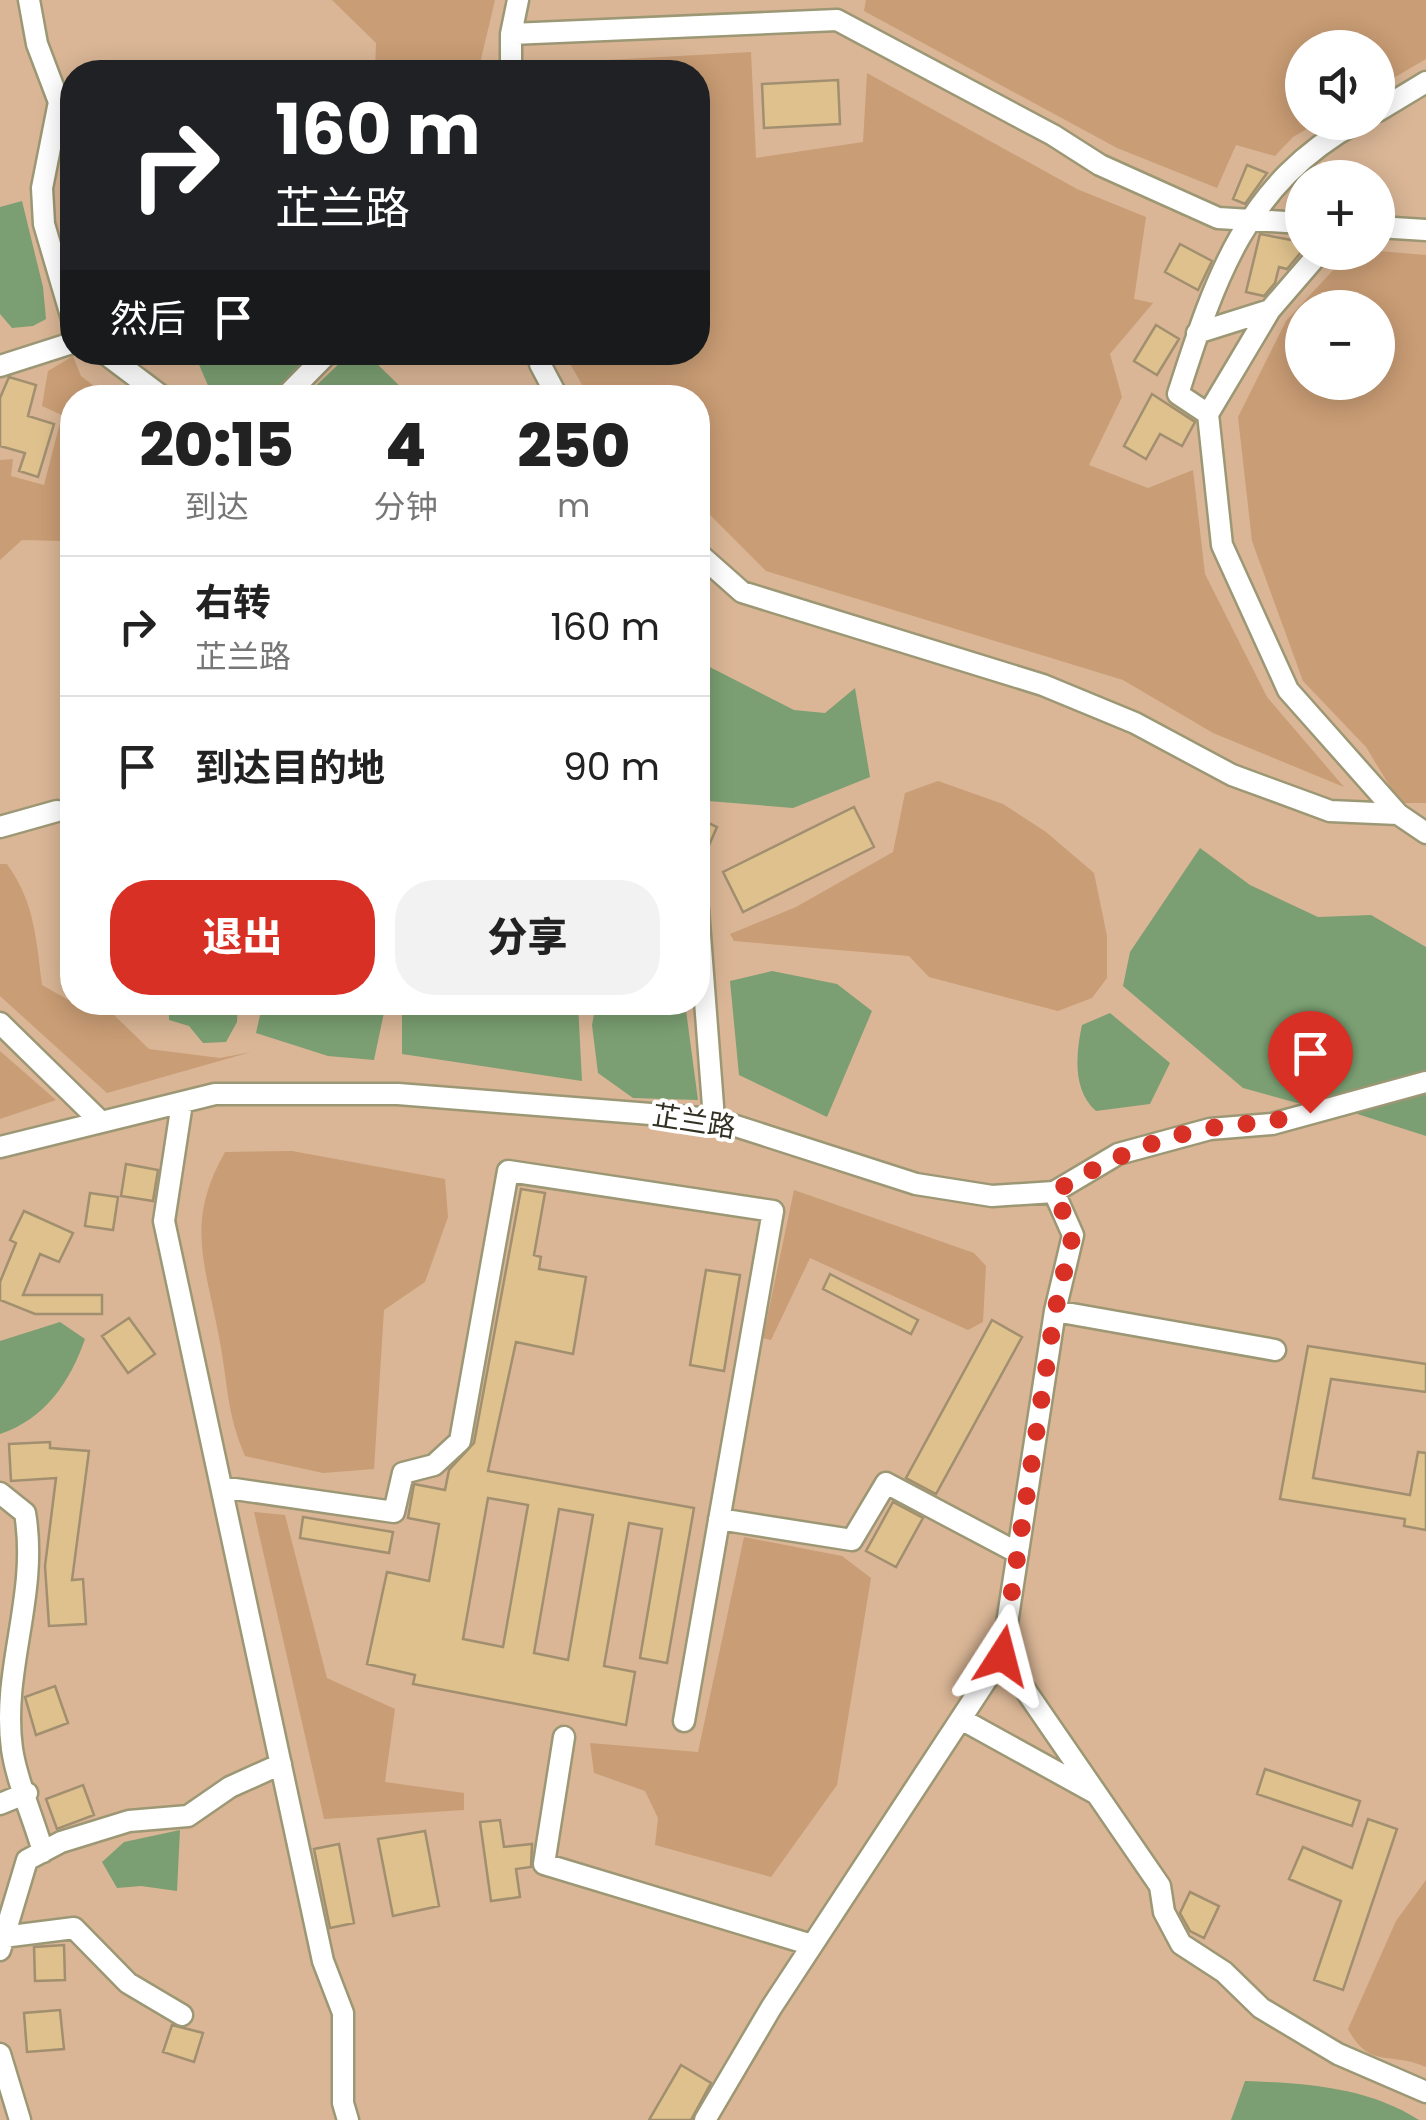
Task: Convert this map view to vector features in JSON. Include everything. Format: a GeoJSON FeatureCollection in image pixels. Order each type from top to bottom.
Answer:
{"type":"FeatureCollection","features":[{"type":"Feature","properties":{"kind":"street"},"geometry":{"type":"LineString","coordinates":[[29,0],[37,44],[59,102],[42,188],[44,224],[60,278]]}},
{"type":"Feature","properties":{"kind":"street"},"geometry":{"type":"LineString","coordinates":[[511,60],[511,34],[518,0]]}},
{"type":"Feature","properties":{"kind":"street"},"geometry":{"type":"LineString","coordinates":[[840,22],[845,0]]}},
{"type":"Feature","properties":{"kind":"street"},"geometry":{"type":"LineString","coordinates":[[511,34],[840,22],[1054,135],[1100,165],[1218,218],[1285,222]]}},
{"type":"Feature","properties":{"kind":"street"},"geometry":{"type":"LineString","coordinates":[[1395,101],[1426,82]]}},
{"type":"Feature","properties":{"kind":"street"},"geometry":{"type":"LineString","coordinates":[[1208,414],[1178,394],[1197,333],[1249,221],[1283,173],[1331,140]]}},
{"type":"Feature","properties":{"kind":"street"},"geometry":{"type":"LineString","coordinates":[[1395,229],[1426,230]]}},
{"type":"Feature","properties":{"kind":"street"},"geometry":{"type":"LineString","coordinates":[[1304,270],[1270,310],[1208,414],[1222,546],[1288,690],[1398,814],[1426,833]]}},
{"type":"Feature","properties":{"kind":"street"},"geometry":{"type":"LineString","coordinates":[[1197,333],[1270,310]]}},
{"type":"Feature","properties":{"kind":"street"},"geometry":{"type":"LineString","coordinates":[[0,366],[60,347]]}},
{"type":"Feature","properties":{"kind":"street"},"geometry":{"type":"LineString","coordinates":[[120,365],[147,385]]}},
{"type":"Feature","properties":{"kind":"street"},"geometry":{"type":"LineString","coordinates":[[297,385],[316,365]]}},
{"type":"Feature","properties":{"kind":"street"},"geometry":{"type":"LineString","coordinates":[[710,564],[742,592],[1043,685],[1135,724],[1232,776],[1330,811],[1398,814]]}},
{"type":"Feature","properties":{"kind":"street"},"geometry":{"type":"LineString","coordinates":[[0,828],[57,811]]}},
{"type":"Feature","properties":{"kind":"street"},"geometry":{"type":"LineString","coordinates":[[706,1015],[714,1119]]}},
{"type":"Feature","properties":{"kind":"street"},"geometry":{"type":"LineString","coordinates":[[0,1023],[98,1119]]}},
{"type":"Feature","properties":{"kind":"street","name":"芷兰路"},"geometry":{"type":"LineString","coordinates":[[0,1146],[98,1119],[216,1094],[398,1094],[714,1119],[916,1184],[992,1196],[1054,1192],[1118,1154],[1210,1128],[1272,1124],[1426,1082]]}},
{"type":"Feature","properties":{"kind":"street"},"geometry":{"type":"LineString","coordinates":[[182,1103],[164,1221],[323,1961],[343,2014],[343,2102],[348,2120]]}},
{"type":"Feature","properties":{"kind":"street"},"geometry":{"type":"LineString","coordinates":[[221,1486],[394,1512],[403,1473],[434,1465],[460,1441],[508,1171],[773,1211],[684,1721]]}},
{"type":"Feature","properties":{"kind":"street"},"geometry":{"type":"LineString","coordinates":[[704,2120],[812,1945],[1002,1656],[1055,1311],[1073,1234],[1054,1192]]}},
{"type":"Feature","properties":{"kind":"street"},"geometry":{"type":"LineString","coordinates":[[1055,1311],[1276,1350]]}},
{"type":"Feature","properties":{"kind":"street"},"geometry":{"type":"LineString","coordinates":[[720,1519],[852,1540],[886,1483],[1018,1553]]}},
{"type":"Feature","properties":{"kind":"street"},"geometry":{"type":"LineString","coordinates":[[0,1492],[25,1513],[31,1548],[28,1601],[12,1689],[12,1750],[42,1852]]}},
{"type":"Feature","properties":{"kind":"street"},"geometry":{"type":"LineString","coordinates":[[1002,1656],[1160,1886],[1164,1912],[1181,1944],[1224,1972],[1261,2008],[1323,2045],[1426,2092]]}},
{"type":"Feature","properties":{"kind":"street"},"geometry":{"type":"LineString","coordinates":[[960,1720],[1098,1795]]}},
{"type":"Feature","properties":{"kind":"street"},"geometry":{"type":"LineString","coordinates":[[564,1737],[544,1864],[812,1945]]}},
{"type":"Feature","properties":{"kind":"street"},"geometry":{"type":"LineString","coordinates":[[182,2015],[128,1983],[74,1928],[2,1944],[28,1860],[129,1821],[188,1816],[230,1787],[281,1764]]}},
{"type":"Feature","properties":{"kind":"street"},"geometry":{"type":"LineString","coordinates":[[0,1804],[27,1793]]}},
{"type":"Feature","properties":{"kind":"street"},"geometry":{"type":"LineString","coordinates":[[0,2054],[20,2120]]}},
{"type":"Feature","properties":{"kind":"shaded area"},"geometry":{"type":"Polygon","coordinates":[[[0,0],[1426,0],[1426,2120],[0,2120],[0,0]]]}},
{"type":"Feature","properties":{"kind":"shaded area"},"geometry":{"type":"Polygon","coordinates":[[[332,0],[495,0],[481,60],[375,60],[376,43],[332,0]]]}},
{"type":"Feature","properties":{"kind":"shaded area"},"geometry":{"type":"Polygon","coordinates":[[[866,0],[1426,0],[1426,59],[1395,77],[1395,30],[1285,30],[1285,140],[1290,140],[1275,156],[1236,145],[1217,188],[1117,148],[864,11],[866,0]]]}},
{"type":"Feature","properties":{"kind":"shaded area"},"geometry":{"type":"Polygon","coordinates":[[[751,52],[756,158],[863,142],[867,73],[1077,189],[1146,217],[1134,299],[1153,303],[1110,354],[1122,397],[1089,465],[1148,488],[1193,470],[1205,574],[1267,697],[1344,787],[1213,733],[1123,680],[766,571],[710,515],[710,385],[582,385],[571,365],[710,365],[710,60],[607,60],[751,52]]]}},
{"type":"Feature","properties":{"kind":"shaded area"},"geometry":{"type":"Polygon","coordinates":[[[22,201],[43,287],[46,319],[33,326],[12,328],[0,314],[0,207],[22,201]]]}},
{"type":"Feature","properties":{"kind":"shaded area"},"geometry":{"type":"Polygon","coordinates":[[[1395,252],[1426,255],[1426,803],[1400,803],[1366,747],[1303,681],[1252,541],[1238,417],[1285,323],[1285,400],[1395,400],[1395,290],[1315,290],[1333,270],[1395,270],[1395,252]]]}},
{"type":"Feature","properties":{"kind":"shaded area"},"geometry":{"type":"Polygon","coordinates":[[[60,364],[77,365],[81,376],[93,385],[60,385],[60,414],[42,406],[48,371],[60,364]]]}},
{"type":"Feature","properties":{"kind":"shaded area"},"geometry":{"type":"Polygon","coordinates":[[[199,365],[299,365],[280,385],[208,385],[199,365]]]}},
{"type":"Feature","properties":{"kind":"shaded area"},"geometry":{"type":"Polygon","coordinates":[[[338,365],[378,365],[399,385],[317,385],[338,365]]]}},
{"type":"Feature","properties":{"kind":"shaded area"},"geometry":{"type":"Polygon","coordinates":[[[60,423],[60,541],[22,540],[0,560],[0,460],[13,459],[11,476],[44,485],[60,423]]]}},
{"type":"Feature","properties":{"kind":"shaded area"},"geometry":{"type":"Polygon","coordinates":[[[710,667],[794,710],[825,713],[855,688],[870,777],[793,808],[710,801],[710,667]]]}},
{"type":"Feature","properties":{"kind":"shaded area"},"geometry":{"type":"Polygon","coordinates":[[[938,781],[1003,804],[1046,832],[1094,873],[1107,936],[1107,978],[1092,998],[1058,1011],[929,977],[909,956],[734,941],[730,934],[796,907],[893,852],[905,793],[938,781]]]}},
{"type":"Feature","properties":{"kind":"shaded area"},"geometry":{"type":"Polygon","coordinates":[[[1200,848],[1250,885],[1318,917],[1371,915],[1426,947],[1426,1136],[1348,1111],[1301,1104],[1243,1088],[1123,986],[1130,952],[1200,848]]]}},
{"type":"Feature","properties":{"kind":"shaded area"},"geometry":{"type":"Polygon","coordinates":[[[0,864],[7,864],[29,907],[42,985],[60,995],[60,1015],[114,1015],[149,1049],[220,1058],[251,1052],[107,1093],[0,996],[0,864]]]}},
{"type":"Feature","properties":{"kind":"shaded area"},"geometry":{"type":"Polygon","coordinates":[[[772,971],[837,984],[872,1011],[827,1117],[739,1075],[730,981],[772,971]]]}},
{"type":"Feature","properties":{"kind":"shaded area"},"geometry":{"type":"Polygon","coordinates":[[[1110,1013],[1170,1063],[1150,1104],[1096,1111],[1083,1093],[1077,1059],[1082,1025],[1110,1013]]]}},
{"type":"Feature","properties":{"kind":"shaded area"},"geometry":{"type":"Polygon","coordinates":[[[169,1015],[237,1015],[226,1042],[203,1043],[189,1026],[169,1020],[169,1015]]]}},
{"type":"Feature","properties":{"kind":"shaded area"},"geometry":{"type":"Polygon","coordinates":[[[260,1015],[383,1015],[374,1060],[328,1056],[256,1033],[260,1015]]]}},
{"type":"Feature","properties":{"kind":"shaded area"},"geometry":{"type":"Polygon","coordinates":[[[402,1015],[579,1015],[582,1081],[402,1054],[402,1015]]]}},
{"type":"Feature","properties":{"kind":"shaded area"},"geometry":{"type":"Polygon","coordinates":[[[594,1015],[687,1015],[698,1100],[633,1098],[598,1073],[594,1015]]]}},
{"type":"Feature","properties":{"kind":"shaded area"},"geometry":{"type":"Polygon","coordinates":[[[0,1051],[56,1100],[0,1119],[0,1051]]]}},
{"type":"Feature","properties":{"kind":"shaded area"},"geometry":{"type":"Polygon","coordinates":[[[292,1151],[445,1179],[448,1217],[425,1282],[384,1310],[374,1469],[323,1473],[245,1456],[234,1425],[204,1264],[205,1200],[225,1152],[292,1151]]]}},
{"type":"Feature","properties":{"kind":"shaded area"},"geometry":{"type":"Polygon","coordinates":[[[794,1190],[974,1253],[986,1266],[983,1322],[968,1330],[810,1258],[771,1340],[763,1338],[794,1190]]]}},
{"type":"Feature","properties":{"kind":"shaded area"},"geometry":{"type":"Polygon","coordinates":[[[60,1322],[85,1339],[72,1370],[43,1409],[0,1434],[0,1341],[60,1322]]]}},
{"type":"Feature","properties":{"kind":"shaded area"},"geometry":{"type":"Polygon","coordinates":[[[254,1512],[285,1515],[327,1678],[395,1709],[385,1782],[464,1793],[464,1810],[324,1819],[254,1512]]]}},
{"type":"Feature","properties":{"kind":"shaded area"},"geometry":{"type":"Polygon","coordinates":[[[744,1537],[842,1556],[871,1578],[837,1785],[771,1877],[655,1845],[658,1818],[645,1791],[594,1773],[590,1743],[698,1752],[744,1537]]]}},
{"type":"Feature","properties":{"kind":"shaded area"},"geometry":{"type":"Polygon","coordinates":[[[180,1830],[177,1891],[141,1886],[117,1888],[102,1862],[124,1842],[180,1830]]]}},
{"type":"Feature","properties":{"kind":"shaded area"},"geometry":{"type":"Polygon","coordinates":[[[1426,1880],[1426,2067],[1373,2055],[1356,2042],[1348,2029],[1396,1921],[1426,1880]]]}},
{"type":"Feature","properties":{"kind":"shaded area"},"geometry":{"type":"Polygon","coordinates":[[[1245,2081],[1357,2094],[1419,2120],[1231,2120],[1245,2081]]]}},
{"type":"Feature","properties":{"kind":"building"},"geometry":{"type":"Polygon","coordinates":[[[838,80],[840,124],[764,128],[762,84],[838,80]]]}},
{"type":"Feature","properties":{"kind":"building"},"geometry":{"type":"Polygon","coordinates":[[[1247,165],[1267,173],[1245,204],[1233,199],[1247,165]]]}},
{"type":"Feature","properties":{"kind":"building"},"geometry":{"type":"Polygon","coordinates":[[[1260,234],[1285,239],[1285,268],[1279,267],[1275,283],[1264,296],[1246,292],[1260,234]]]}},
{"type":"Feature","properties":{"kind":"building"},"geometry":{"type":"Polygon","coordinates":[[[1180,244],[1212,261],[1198,290],[1165,272],[1180,244]]]}},
{"type":"Feature","properties":{"kind":"building"},"geometry":{"type":"Polygon","coordinates":[[[1156,325],[1179,339],[1157,375],[1134,361],[1156,325]]]}},
{"type":"Feature","properties":{"kind":"building"},"geometry":{"type":"Polygon","coordinates":[[[9,377],[36,385],[28,416],[54,424],[38,477],[19,471],[25,453],[0,446],[0,398],[9,377]]]}},
{"type":"Feature","properties":{"kind":"building"},"geometry":{"type":"Polygon","coordinates":[[[1152,394],[1195,422],[1182,446],[1160,434],[1146,459],[1124,446],[1152,394]]]}},
{"type":"Feature","properties":{"kind":"building"},"geometry":{"type":"Polygon","coordinates":[[[854,807],[874,847],[743,912],[723,872],[854,807]]]}},
{"type":"Feature","properties":{"kind":"building"},"geometry":{"type":"Polygon","coordinates":[[[710,824],[717,827],[710,843],[710,824]]]}},
{"type":"Feature","properties":{"kind":"building"},"geometry":{"type":"Polygon","coordinates":[[[126,1164],[158,1170],[153,1201],[121,1196],[126,1164]]]}},
{"type":"Feature","properties":{"kind":"building"},"geometry":{"type":"Polygon","coordinates":[[[521,1189],[545,1193],[534,1255],[541,1257],[539,1269],[586,1277],[573,1354],[516,1342],[488,1471],[694,1508],[667,1663],[640,1658],[662,1529],[629,1523],[604,1666],[635,1672],[626,1725],[413,1684],[415,1675],[367,1664],[387,1572],[429,1581],[439,1524],[408,1518],[414,1484],[445,1490],[449,1470],[474,1443],[521,1189]],[[488,1498],[463,1639],[503,1647],[528,1505],[488,1498]],[[559,1509],[534,1653],[568,1660],[593,1515],[559,1509]]]}},
{"type":"Feature","properties":{"kind":"building"},"geometry":{"type":"Polygon","coordinates":[[[90,1193],[118,1197],[113,1230],[85,1226],[90,1193]]]}},
{"type":"Feature","properties":{"kind":"building"},"geometry":{"type":"Polygon","coordinates":[[[24,1211],[73,1233],[59,1262],[40,1254],[23,1295],[102,1295],[102,1314],[35,1314],[0,1300],[0,1282],[16,1243],[10,1240],[24,1211]]]}},
{"type":"Feature","properties":{"kind":"building"},"geometry":{"type":"Polygon","coordinates":[[[706,1270],[740,1275],[724,1371],[690,1365],[706,1270]]]}},
{"type":"Feature","properties":{"kind":"building"},"geometry":{"type":"Polygon","coordinates":[[[830,1274],[918,1320],[911,1334],[823,1289],[830,1274]]]}},
{"type":"Feature","properties":{"kind":"building"},"geometry":{"type":"Polygon","coordinates":[[[129,1318],[155,1354],[128,1373],[102,1336],[129,1318]]]}},
{"type":"Feature","properties":{"kind":"building"},"geometry":{"type":"Polygon","coordinates":[[[992,1320],[1022,1337],[936,1494],[906,1478],[992,1320]]]}},
{"type":"Feature","properties":{"kind":"building"},"geometry":{"type":"Polygon","coordinates":[[[1308,1346],[1426,1364],[1426,1392],[1331,1379],[1313,1478],[1410,1495],[1418,1452],[1426,1453],[1426,1530],[1404,1526],[1405,1519],[1280,1499],[1308,1346]]]}},
{"type":"Feature","properties":{"kind":"building"},"geometry":{"type":"Polygon","coordinates":[[[50,1442],[50,1448],[89,1451],[72,1580],[83,1579],[86,1624],[49,1626],[45,1566],[56,1478],[11,1481],[9,1444],[50,1442]]]}},
{"type":"Feature","properties":{"kind":"building"},"geometry":{"type":"Polygon","coordinates":[[[893,1502],[923,1518],[896,1567],[866,1551],[893,1502]]]}},
{"type":"Feature","properties":{"kind":"building"},"geometry":{"type":"Polygon","coordinates":[[[303,1517],[393,1532],[389,1553],[300,1538],[303,1517]]]}},
{"type":"Feature","properties":{"kind":"building"},"geometry":{"type":"Polygon","coordinates":[[[55,1686],[68,1723],[36,1735],[25,1697],[55,1686]]]}},
{"type":"Feature","properties":{"kind":"building"},"geometry":{"type":"Polygon","coordinates":[[[1265,1769],[1360,1801],[1352,1826],[1257,1794],[1265,1769]]]}},
{"type":"Feature","properties":{"kind":"building"},"geometry":{"type":"Polygon","coordinates":[[[83,1785],[94,1815],[57,1829],[46,1799],[83,1785]]]}},
{"type":"Feature","properties":{"kind":"building"},"geometry":{"type":"Polygon","coordinates":[[[1368,1819],[1397,1829],[1343,1990],[1314,1980],[1341,1901],[1289,1879],[1303,1847],[1352,1868],[1368,1819]]]}},
{"type":"Feature","properties":{"kind":"building"},"geometry":{"type":"Polygon","coordinates":[[[500,1820],[504,1847],[532,1844],[531,1867],[516,1869],[520,1897],[491,1901],[480,1822],[500,1820]]]}},
{"type":"Feature","properties":{"kind":"building"},"geometry":{"type":"Polygon","coordinates":[[[425,1831],[439,1906],[393,1916],[378,1839],[425,1831]]]}},
{"type":"Feature","properties":{"kind":"building"},"geometry":{"type":"Polygon","coordinates":[[[339,1844],[354,1923],[330,1928],[314,1849],[339,1844]]]}},
{"type":"Feature","properties":{"kind":"building"},"geometry":{"type":"Polygon","coordinates":[[[1190,1892],[1219,1906],[1204,1938],[1190,1931],[1180,1913],[1190,1892]]]}},
{"type":"Feature","properties":{"kind":"building"},"geometry":{"type":"Polygon","coordinates":[[[64,1945],[65,1980],[35,1981],[34,1947],[64,1945]]]}},
{"type":"Feature","properties":{"kind":"building"},"geometry":{"type":"Polygon","coordinates":[[[60,2010],[64,2049],[27,2052],[24,2013],[60,2010]]]}},
{"type":"Feature","properties":{"kind":"building"},"geometry":{"type":"Polygon","coordinates":[[[172,2025],[203,2033],[194,2062],[163,2052],[172,2025]]]}},
{"type":"Feature","properties":{"kind":"building"},"geometry":{"type":"Polygon","coordinates":[[[681,2065],[711,2083],[691,2120],[649,2120],[681,2065]]]}},
{"type":"Feature","properties":{"kind":"route"},"geometry":{"type":"LineString","coordinates":[[1002,1656],[1055,1311],[1073,1234],[1054,1192],[1118,1154],[1210,1128],[1272,1124],[1310,1113]]}}]}
